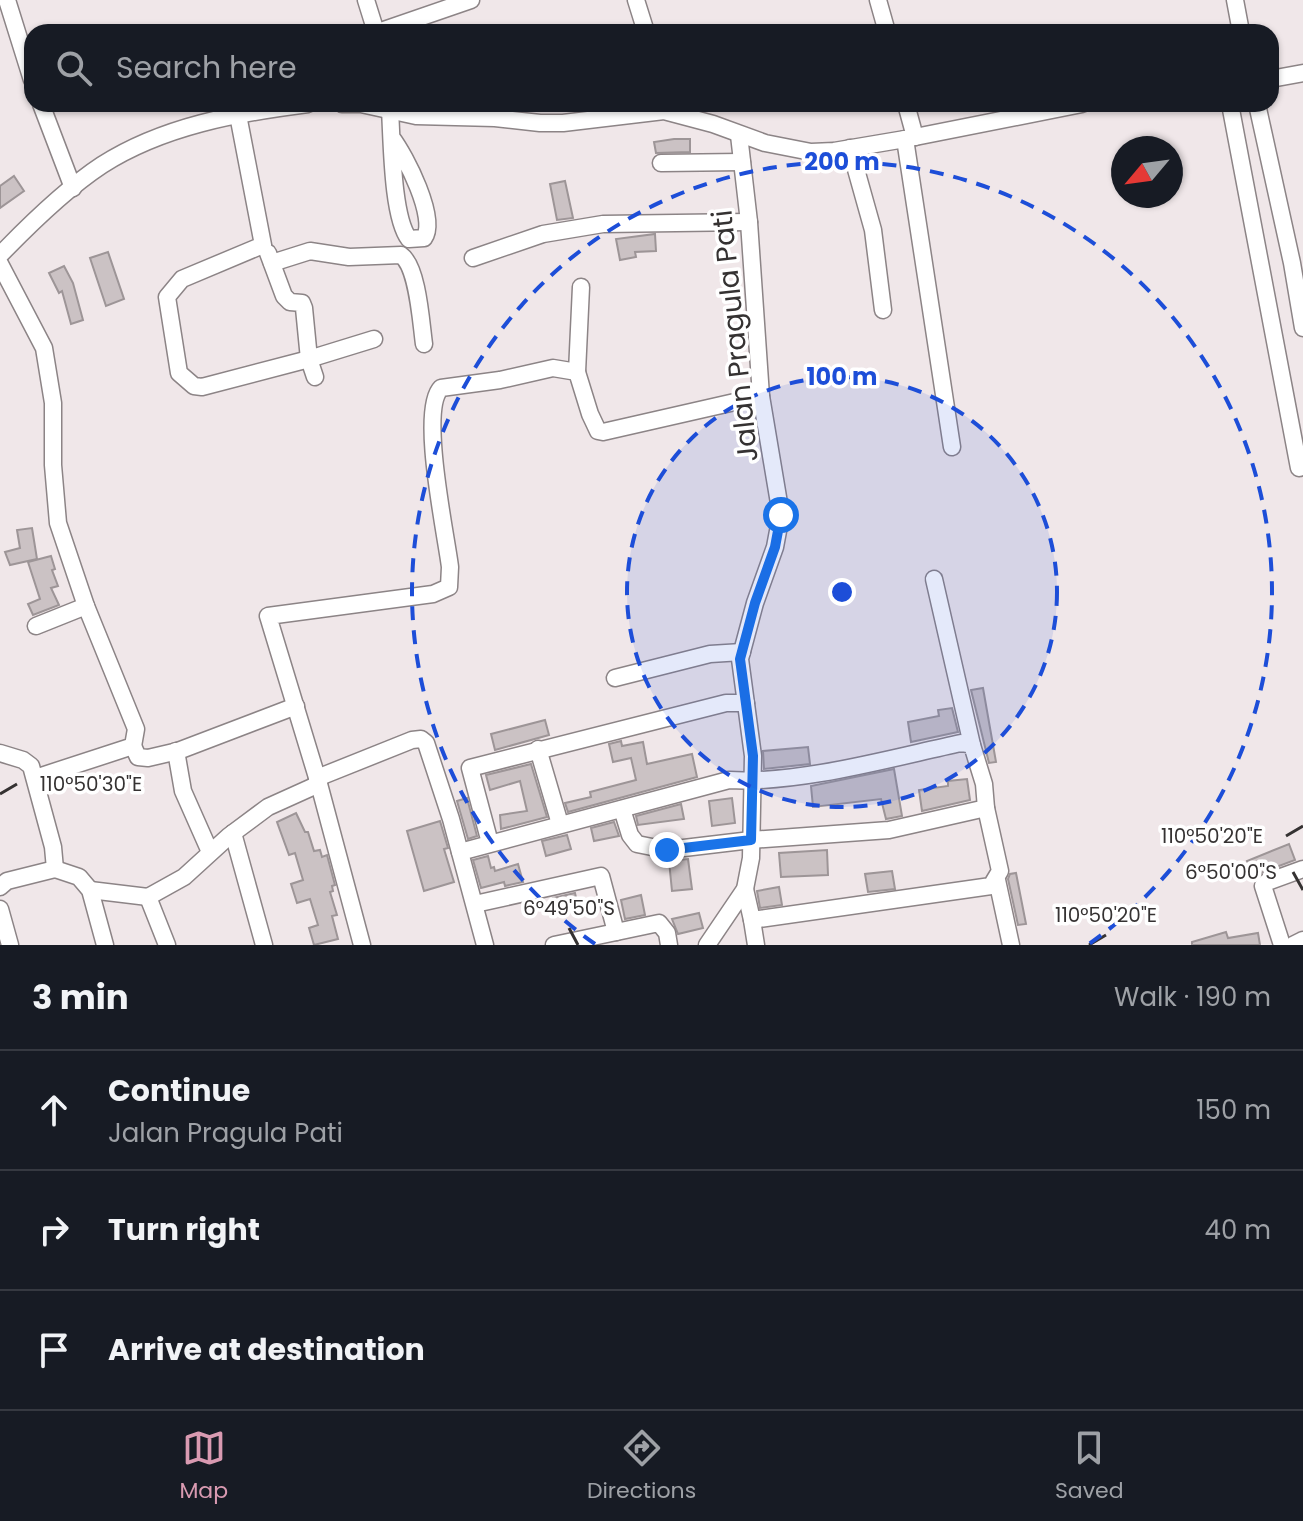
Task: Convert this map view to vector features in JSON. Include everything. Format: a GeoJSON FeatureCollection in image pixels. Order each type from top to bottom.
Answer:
{"type":"FeatureCollection","features":[{"type":"Feature","properties":{"kind":"street"},"geometry":{"type":"LineString","coordinates":[[7,0],[24,58]]}},
{"type":"Feature","properties":{"kind":"street"},"geometry":{"type":"LineString","coordinates":[[366,0],[374,24]]}},
{"type":"Feature","properties":{"kind":"street"},"geometry":{"type":"LineString","coordinates":[[400,24],[471,0]]}},
{"type":"Feature","properties":{"kind":"street"},"geometry":{"type":"LineString","coordinates":[[636,0],[644,24]]}},
{"type":"Feature","properties":{"kind":"street"},"geometry":{"type":"LineString","coordinates":[[878,0],[885,24]]}},
{"type":"Feature","properties":{"kind":"street"},"geometry":{"type":"LineString","coordinates":[[1235,0],[1240,24]]}},
{"type":"Feature","properties":{"kind":"street"},"geometry":{"type":"LineString","coordinates":[[1279,78],[1303,73]]}},
{"type":"Feature","properties":{"kind":"street"},"geometry":{"type":"LineString","coordinates":[[44,112],[73,188]]}},
{"type":"Feature","properties":{"kind":"street"},"geometry":{"type":"LineString","coordinates":[[0,255],[104,164],[194,125],[257,112]]}},
{"type":"Feature","properties":{"kind":"street"},"geometry":{"type":"LineString","coordinates":[[387,112],[397,201],[404,232],[409,239],[424,238],[429,232],[429,224],[418,189],[407,161],[392,138]]}},
{"type":"Feature","properties":{"kind":"street"},"geometry":{"type":"LineString","coordinates":[[408,112],[430,117],[563,123],[637,112]]}},
{"type":"Feature","properties":{"kind":"street"},"geometry":{"type":"LineString","coordinates":[[676,112],[739,135],[811,152],[910,138],[1042,112]]}},
{"type":"Feature","properties":{"kind":"street"},"geometry":{"type":"LineString","coordinates":[[907,112],[952,447]]}},
{"type":"Feature","properties":{"kind":"street"},"geometry":{"type":"LineString","coordinates":[[1232,112],[1299,468]]}},
{"type":"Feature","properties":{"kind":"street"},"geometry":{"type":"LineString","coordinates":[[1259,112],[1303,328]]}},
{"type":"Feature","properties":{"kind":"street"},"geometry":{"type":"LineString","coordinates":[[238,115],[263,245],[287,299],[297,301],[304,308],[309,359],[315,377]]}},
{"type":"Feature","properties":{"kind":"street","name":"Jalan Pragula Pati"},"geometry":{"type":"LineString","coordinates":[[707,945],[745,889],[751,858],[753,756],[740,659],[775,547],[781,515],[761,396],[749,222],[739,135]]}},
{"type":"Feature","properties":{"kind":"street"},"geometry":{"type":"LineString","coordinates":[[850,148],[873,230],[883,310]]}},
{"type":"Feature","properties":{"kind":"street"},"geometry":{"type":"LineString","coordinates":[[661,163],[742,162]]}},
{"type":"Feature","properties":{"kind":"street"},"geometry":{"type":"LineString","coordinates":[[473,258],[543,234],[603,224],[749,222]]}},
{"type":"Feature","properties":{"kind":"street"},"geometry":{"type":"LineString","coordinates":[[263,245],[182,279],[167,297],[179,373],[194,386],[202,387],[374,339]]}},
{"type":"Feature","properties":{"kind":"street"},"geometry":{"type":"LineString","coordinates":[[272,263],[310,251],[349,257],[401,255],[412,271],[424,344]]}},
{"type":"Feature","properties":{"kind":"street"},"geometry":{"type":"LineString","coordinates":[[0,264],[44,348],[53,403],[53,465],[58,523],[86,606],[136,729],[133,746],[138,757],[142,759],[176,751],[296,706]]}},
{"type":"Feature","properties":{"kind":"street"},"geometry":{"type":"LineString","coordinates":[[581,287],[577,372],[598,431],[761,396]]}},
{"type":"Feature","properties":{"kind":"street"},"geometry":{"type":"LineString","coordinates":[[362,945],[318,781],[268,616],[433,594],[449,587],[450,567],[432,444],[437,391],[444,387],[500,380],[553,368],[577,372]]}},
{"type":"Feature","properties":{"kind":"street"},"geometry":{"type":"LineString","coordinates":[[752,920],[988,888],[997,880],[1000,871],[984,784],[972,745],[934,579]]}},
{"type":"Feature","properties":{"kind":"street"},"geometry":{"type":"LineString","coordinates":[[36,626],[86,606]]}},
{"type":"Feature","properties":{"kind":"street"},"geometry":{"type":"LineString","coordinates":[[615,678],[710,654],[742,652]]}},
{"type":"Feature","properties":{"kind":"street"},"geometry":{"type":"LineString","coordinates":[[490,843],[470,768],[726,703],[746,703]]}},
{"type":"Feature","properties":{"kind":"street"},"geometry":{"type":"LineString","coordinates":[[90,890],[148,897],[184,877],[210,852],[268,807],[318,781],[412,740],[421,739],[426,743],[438,773],[485,945]]}},
{"type":"Feature","properties":{"kind":"street"},"geometry":{"type":"LineString","coordinates":[[460,852],[729,780],[753,781],[851,767],[961,743],[972,745]]}},
{"type":"Feature","properties":{"kind":"street"},"geometry":{"type":"LineString","coordinates":[[35,778],[133,746]]}},
{"type":"Feature","properties":{"kind":"street"},"geometry":{"type":"LineString","coordinates":[[538,749],[560,824]]}},
{"type":"Feature","properties":{"kind":"street"},"geometry":{"type":"LineString","coordinates":[[176,751],[183,791],[210,852]]}},
{"type":"Feature","properties":{"kind":"street"},"geometry":{"type":"LineString","coordinates":[[0,753],[23,760],[31,766],[53,847],[55,869]]}},
{"type":"Feature","properties":{"kind":"street"},"geometry":{"type":"LineString","coordinates":[[622,809],[630,835],[642,847],[667,850],[751,840],[889,830],[986,808]]}},
{"type":"Feature","properties":{"kind":"street"},"geometry":{"type":"LineString","coordinates":[[233,833],[264,945]]}},
{"type":"Feature","properties":{"kind":"street"},"geometry":{"type":"LineString","coordinates":[[0,887],[7,881],[55,869],[79,877],[90,890],[105,945]]}},
{"type":"Feature","properties":{"kind":"street"},"geometry":{"type":"LineString","coordinates":[[1282,945],[1263,886],[1303,869]]}},
{"type":"Feature","properties":{"kind":"street"},"geometry":{"type":"LineString","coordinates":[[475,904],[601,876],[616,932]]}},
{"type":"Feature","properties":{"kind":"street"},"geometry":{"type":"LineString","coordinates":[[997,880],[1011,945]]}},
{"type":"Feature","properties":{"kind":"street"},"geometry":{"type":"LineString","coordinates":[[745,889],[756,945]]}},
{"type":"Feature","properties":{"kind":"street"},"geometry":{"type":"LineString","coordinates":[[148,897],[167,945]]}},
{"type":"Feature","properties":{"kind":"street"},"geometry":{"type":"LineString","coordinates":[[0,909],[10,945]]}},
{"type":"Feature","properties":{"kind":"street"},"geometry":{"type":"LineString","coordinates":[[554,945],[659,923],[667,933],[669,945]]}},
{"type":"Feature","properties":{"kind":"street"},"geometry":{"type":"LineString","coordinates":[[1293,945],[1303,940]]}},
{"type":"Feature","properties":{"kind":"building"},"geometry":{"type":"Polygon","coordinates":[[[690,139],[690,152],[656,153],[654,142],[690,139]]]}},
{"type":"Feature","properties":{"kind":"building"},"geometry":{"type":"Polygon","coordinates":[[[14,176],[24,191],[0,208],[0,186],[14,176]]]}},
{"type":"Feature","properties":{"kind":"building"},"geometry":{"type":"Polygon","coordinates":[[[565,181],[573,218],[557,220],[550,184],[565,181]]]}},
{"type":"Feature","properties":{"kind":"building"},"geometry":{"type":"Polygon","coordinates":[[[655,234],[656,251],[635,252],[636,257],[620,260],[616,239],[655,234]]]}},
{"type":"Feature","properties":{"kind":"building"},"geometry":{"type":"Polygon","coordinates":[[[108,252],[124,299],[106,306],[90,258],[108,252]]]}},
{"type":"Feature","properties":{"kind":"building"},"geometry":{"type":"Polygon","coordinates":[[[64,266],[73,283],[83,320],[71,324],[62,291],[59,293],[49,273],[64,266]]]}},
{"type":"Feature","properties":{"kind":"building"},"geometry":{"type":"Polygon","coordinates":[[[32,528],[37,559],[10,565],[5,552],[20,548],[17,530],[32,528]]]}},
{"type":"Feature","properties":{"kind":"building"},"geometry":{"type":"Polygon","coordinates":[[[51,556],[58,586],[51,588],[59,605],[33,615],[28,604],[40,599],[28,562],[51,556]]]}},
{"type":"Feature","properties":{"kind":"building"},"geometry":{"type":"Polygon","coordinates":[[[983,688],[996,762],[989,763],[971,690],[983,688]]]}},
{"type":"Feature","properties":{"kind":"building"},"geometry":{"type":"Polygon","coordinates":[[[952,708],[958,732],[911,742],[908,722],[939,716],[938,710],[952,708]]]}},
{"type":"Feature","properties":{"kind":"building"},"geometry":{"type":"Polygon","coordinates":[[[545,720],[549,735],[495,750],[491,734],[545,720]]]}},
{"type":"Feature","properties":{"kind":"building"},"geometry":{"type":"Polygon","coordinates":[[[621,741],[622,746],[643,742],[647,764],[692,754],[697,777],[568,812],[565,803],[591,797],[590,792],[636,780],[631,758],[613,762],[609,744],[621,741]]]}},
{"type":"Feature","properties":{"kind":"building"},"geometry":{"type":"Polygon","coordinates":[[[808,747],[810,764],[764,769],[763,751],[808,747]]]}},
{"type":"Feature","properties":{"kind":"building"},"geometry":{"type":"Polygon","coordinates":[[[531,764],[547,817],[501,829],[500,815],[527,811],[520,781],[490,790],[486,775],[531,764]]]}},
{"type":"Feature","properties":{"kind":"building"},"geometry":{"type":"Polygon","coordinates":[[[894,769],[902,816],[886,819],[881,799],[813,807],[811,786],[894,769]]]}},
{"type":"Feature","properties":{"kind":"building"},"geometry":{"type":"Polygon","coordinates":[[[967,779],[970,800],[922,811],[919,790],[948,786],[948,781],[967,779]]]}},
{"type":"Feature","properties":{"kind":"building"},"geometry":{"type":"Polygon","coordinates":[[[467,798],[477,836],[468,839],[457,801],[467,798]]]}},
{"type":"Feature","properties":{"kind":"building"},"geometry":{"type":"Polygon","coordinates":[[[732,798],[735,823],[712,826],[709,801],[732,798]]]}},
{"type":"Feature","properties":{"kind":"building"},"geometry":{"type":"Polygon","coordinates":[[[681,804],[684,819],[638,825],[636,816],[681,804]]]}},
{"type":"Feature","properties":{"kind":"building"},"geometry":{"type":"Polygon","coordinates":[[[296,813],[305,832],[308,832],[314,851],[320,850],[322,857],[327,855],[335,885],[330,892],[337,915],[332,916],[338,939],[314,945],[309,928],[318,925],[310,899],[297,903],[291,884],[303,880],[295,853],[289,855],[277,822],[296,813]]]}},
{"type":"Feature","properties":{"kind":"building"},"geometry":{"type":"Polygon","coordinates":[[[440,821],[454,882],[424,891],[407,831],[440,821]]]}},
{"type":"Feature","properties":{"kind":"building"},"geometry":{"type":"Polygon","coordinates":[[[614,822],[619,836],[594,841],[591,828],[614,822]]]}},
{"type":"Feature","properties":{"kind":"building"},"geometry":{"type":"Polygon","coordinates":[[[567,835],[571,849],[546,856],[542,841],[567,835]]]}},
{"type":"Feature","properties":{"kind":"building"},"geometry":{"type":"Polygon","coordinates":[[[1289,844],[1295,860],[1263,872],[1255,879],[1247,861],[1289,844]]]}},
{"type":"Feature","properties":{"kind":"building"},"geometry":{"type":"Polygon","coordinates":[[[827,850],[828,875],[781,877],[779,853],[827,850]]]}},
{"type":"Feature","properties":{"kind":"building"},"geometry":{"type":"Polygon","coordinates":[[[488,856],[495,871],[518,864],[523,882],[505,886],[504,882],[481,888],[473,860],[488,856]]]}},
{"type":"Feature","properties":{"kind":"building"},"geometry":{"type":"Polygon","coordinates":[[[688,859],[692,889],[672,891],[669,861],[688,859]]]}},
{"type":"Feature","properties":{"kind":"building"},"geometry":{"type":"Polygon","coordinates":[[[892,871],[895,889],[868,892],[865,874],[892,871]]]}},
{"type":"Feature","properties":{"kind":"building"},"geometry":{"type":"Polygon","coordinates":[[[1016,873],[1026,924],[1018,925],[1008,879],[1010,874],[1016,873]]]}},
{"type":"Feature","properties":{"kind":"building"},"geometry":{"type":"Polygon","coordinates":[[[779,887],[782,905],[760,908],[757,891],[779,887]]]}},
{"type":"Feature","properties":{"kind":"building"},"geometry":{"type":"Polygon","coordinates":[[[575,893],[578,907],[557,912],[553,898],[575,893]]]}},
{"type":"Feature","properties":{"kind":"building"},"geometry":{"type":"Polygon","coordinates":[[[641,895],[645,915],[625,919],[621,900],[641,895]]]}},
{"type":"Feature","properties":{"kind":"building"},"geometry":{"type":"Polygon","coordinates":[[[699,913],[703,928],[678,934],[672,919],[699,913]]]}},
{"type":"Feature","properties":{"kind":"building"},"geometry":{"type":"Polygon","coordinates":[[[1226,932],[1228,938],[1258,933],[1260,945],[1192,945],[1192,942],[1226,932]]]}},
{"type":"Feature","properties":{"kind":"route"},"geometry":{"type":"LineString","coordinates":[[667,850],[751,840],[753,756],[740,659],[775,547],[781,515]]}}]}
